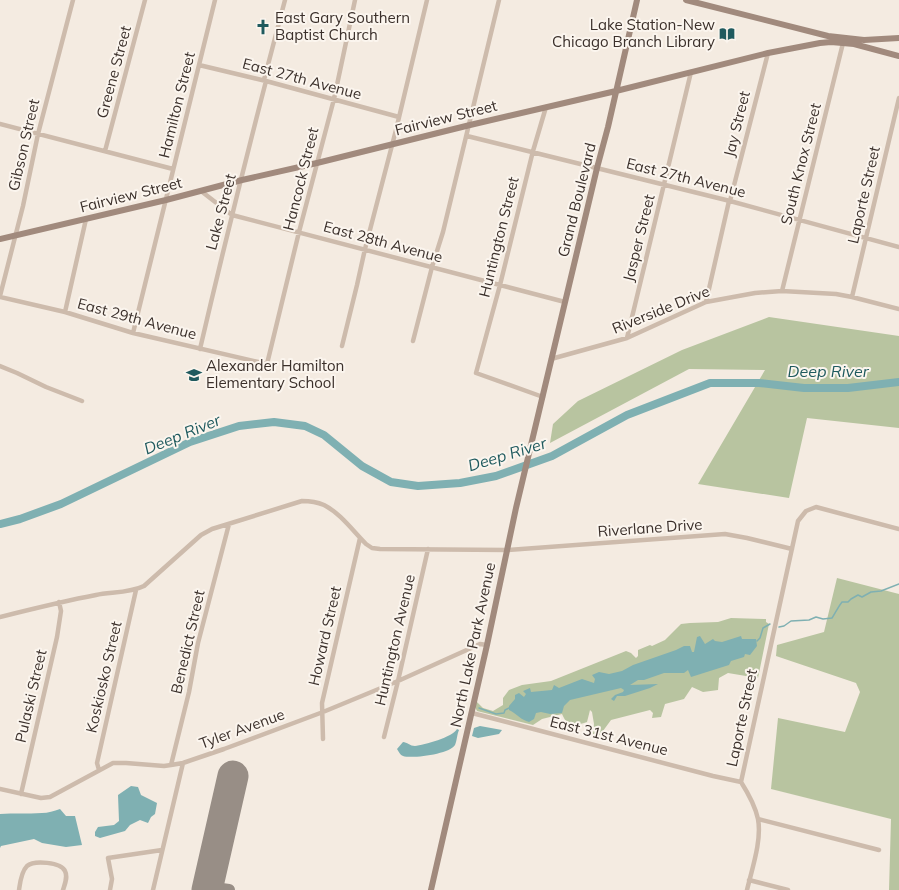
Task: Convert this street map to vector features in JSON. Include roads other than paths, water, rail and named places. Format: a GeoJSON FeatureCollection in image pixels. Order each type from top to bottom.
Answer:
{"type":"FeatureCollection","features":[{"type":"Feature","properties":{"kind":"street","name":"Gibson Street"},"geometry":{"type":"LineString","coordinates":[[0,296],[38,134],[73,0]]}},
{"type":"Feature","properties":{"kind":"street","name":"Greene Street"},"geometry":{"type":"LineString","coordinates":[[105,151],[145,0]]}},
{"type":"Feature","properties":{"kind":"street","name":"Hamilton Street"},"geometry":{"type":"LineString","coordinates":[[133,333],[215,0]]}},
{"type":"Feature","properties":{"kind":"street","name":"Lake Street"},"geometry":{"type":"LineString","coordinates":[[200,349],[285,0]]}},
{"type":"Feature","properties":{"kind":"street","name":"Hancock Street"},"geometry":{"type":"LineString","coordinates":[[267,364],[299,232],[334,99],[356,0]]}},
{"type":"Feature","properties":{"kind":"street"},"geometry":{"type":"LineString","coordinates":[[342,346],[427,0]]}},
{"type":"Feature","properties":{"kind":"street"},"geometry":{"type":"LineString","coordinates":[[413,341],[470,125],[499,0]]}},
{"type":"Feature","properties":{"kind":"street","name":"Grand Boulevard"},"geometry":{"type":"LineString","coordinates":[[540,406],[608,127],[637,0]]}},
{"type":"Feature","properties":{"kind":"street"},"geometry":{"type":"LineString","coordinates":[[686,0],[828,36],[864,40],[899,38]]}},
{"type":"Feature","properties":{"kind":"street","name":"Fairview Street"},"geometry":{"type":"LineString","coordinates":[[0,240],[242,180],[616,91],[768,53],[820,42],[859,45],[899,56]]}},
{"type":"Feature","properties":{"kind":"street","name":"South Knox Street"},"geometry":{"type":"LineString","coordinates":[[782,291],[843,43]]}},
{"type":"Feature","properties":{"kind":"street","name":"Jay Street"},"geometry":{"type":"LineString","coordinates":[[706,302],[768,53]]}},
{"type":"Feature","properties":{"kind":"street","name":"East 27th Avenue"},"geometry":{"type":"LineString","coordinates":[[199,65],[399,117]]}},
{"type":"Feature","properties":{"kind":"street","name":"Jasper Street"},"geometry":{"type":"LineString","coordinates":[[628,338],[690,72]]}},
{"type":"Feature","properties":{"kind":"street","name":"Laporte Street"},"geometry":{"type":"LineString","coordinates":[[852,296],[899,98]]}},
{"type":"Feature","properties":{"kind":"street","name":"Huntington Street"},"geometry":{"type":"LineString","coordinates":[[543,397],[476,373],[500,285],[532,151],[546,107]]}},
{"type":"Feature","properties":{"kind":"street"},"geometry":{"type":"LineString","coordinates":[[0,124],[174,169]]}},
{"type":"Feature","properties":{"kind":"street","name":"East 27th Avenue"},"geometry":{"type":"LineString","coordinates":[[467,136],[730,201],[899,247]]}},
{"type":"Feature","properties":{"kind":"street","name":"East 28th Avenue"},"geometry":{"type":"LineString","coordinates":[[201,191],[232,215],[565,302]]}},
{"type":"Feature","properties":{"kind":"street"},"geometry":{"type":"LineString","coordinates":[[65,312],[86,219]]}},
{"type":"Feature","properties":{"kind":"street","name":"Riverside Drive"},"geometry":{"type":"LineString","coordinates":[[551,359],[628,338],[706,302],[755,293],[782,291],[815,292],[852,296],[899,309]]}},
{"type":"Feature","properties":{"kind":"street","name":"East 29th Avenue"},"geometry":{"type":"LineString","coordinates":[[0,296],[65,312],[133,333],[267,364]]}},
{"type":"Feature","properties":{"kind":"street"},"geometry":{"type":"LineString","coordinates":[[0,366],[46,387],[82,401]]}},
{"type":"Feature","properties":{"kind":"street","name":"North Lake Park Avenue"},"geometry":{"type":"LineString","coordinates":[[431,890],[540,406]]}},
{"type":"Feature","properties":{"kind":"street","name":"Riverlane Drive"},"geometry":{"type":"LineString","coordinates":[[136,590],[144,586],[201,535],[212,529],[302,501],[323,504],[333,510],[360,538],[372,548],[380,549],[507,550],[725,534],[792,549]]}},
{"type":"Feature","properties":{"kind":"street","name":"Laporte Street"},"geometry":{"type":"LineString","coordinates":[[747,890],[759,836],[758,819],[751,797],[741,782],[798,521],[806,511],[816,506],[899,529]]}},
{"type":"Feature","properties":{"kind":"street","name":"Benedict Street"},"geometry":{"type":"LineString","coordinates":[[171,765],[198,643],[229,524]]}},
{"type":"Feature","properties":{"kind":"street","name":"Howard Street"},"geometry":{"type":"LineString","coordinates":[[323,739],[322,703],[360,538]]}},
{"type":"Feature","properties":{"kind":"street","name":"Huntington Avenue"},"geometry":{"type":"LineString","coordinates":[[384,737],[428,549]]}},
{"type":"Feature","properties":{"kind":"street"},"geometry":{"type":"LineString","coordinates":[[0,617],[59,602],[112,592],[136,590]]}},
{"type":"Feature","properties":{"kind":"street","name":"Koskiosko Street"},"geometry":{"type":"LineString","coordinates":[[99,770],[97,763],[136,590]]}},
{"type":"Feature","properties":{"kind":"street","name":"Pulaski Street"},"geometry":{"type":"LineString","coordinates":[[21,794],[57,637],[62,611],[59,602]]}},
{"type":"Feature","properties":{"kind":"street","name":"Tyler Avenue"},"geometry":{"type":"LineString","coordinates":[[0,789],[41,798],[50,797],[113,763],[171,765],[183,763],[224,750],[323,712],[398,681],[480,644],[487,645]]}},
{"type":"Feature","properties":{"kind":"street","name":"East 31st Avenue"},"geometry":{"type":"LineString","coordinates":[[472,713],[741,782]]}},
{"type":"Feature","properties":{"kind":"street"},"geometry":{"type":"LineString","coordinates":[[153,890],[183,763]]}},
{"type":"Feature","properties":{"kind":"street"},"geometry":{"type":"LineString","coordinates":[[758,819],[879,850]]}},
{"type":"Feature","properties":{"kind":"street"},"geometry":{"type":"LineString","coordinates":[[110,890],[112,879],[108,858],[162,850]]}},
{"type":"Feature","properties":{"kind":"street"},"geometry":{"type":"LineString","coordinates":[[19,890],[23,873],[27,867],[32,863],[38,862],[58,865],[64,868],[67,876],[64,890]]}},
{"type":"Feature","properties":{"kind":"street"},"geometry":{"type":"LineString","coordinates":[[749,880],[788,890]]}},
{"type":"Feature","properties":{"kind":"water"},"geometry":{"type":"Polygon","coordinates":[[[700,636],[705,644],[713,639],[715,641],[722,642],[741,636],[742,639],[756,639],[757,646],[750,655],[745,654],[744,657],[731,661],[729,665],[691,677],[688,670],[684,673],[664,673],[644,680],[638,680],[630,685],[658,684],[625,696],[617,696],[614,701],[611,699],[624,690],[621,688],[570,700],[564,706],[562,713],[536,713],[534,719],[529,722],[509,710],[509,706],[515,699],[515,695],[519,693],[524,697],[526,694],[523,691],[530,688],[531,692],[552,690],[554,685],[559,688],[582,679],[594,683],[595,679],[592,675],[599,672],[609,674],[622,671],[633,665],[684,646],[690,646],[692,652],[694,652],[697,637],[700,636]]]}},
{"type":"Feature","properties":{"kind":"water"},"geometry":{"type":"Polygon","coordinates":[[[480,726],[502,730],[499,734],[478,738],[472,736],[474,728],[480,726]]]}},
{"type":"Feature","properties":{"kind":"water"},"geometry":{"type":"Polygon","coordinates":[[[457,729],[459,730],[455,745],[446,751],[430,755],[408,757],[401,755],[397,749],[403,742],[415,746],[425,744],[444,738],[457,729]]]}},
{"type":"Feature","properties":{"kind":"water"},"geometry":{"type":"Polygon","coordinates":[[[131,786],[138,787],[141,795],[157,803],[155,814],[151,817],[148,823],[140,820],[130,825],[125,831],[100,838],[95,836],[95,832],[98,827],[114,825],[119,821],[118,795],[131,786]]]}},
{"type":"Feature","properties":{"kind":"water"},"geometry":{"type":"Polygon","coordinates":[[[60,809],[66,816],[75,816],[82,845],[66,847],[42,843],[34,839],[1,846],[0,848],[0,814],[44,813],[60,809]]]}},
{"type":"Feature","properties":{"kind":"waterway","name":"Deep River"},"geometry":{"type":"LineString","coordinates":[[0,524],[20,519],[61,504],[190,442],[239,426],[274,422],[305,426],[324,435],[362,466],[391,482],[418,486],[460,483],[496,476],[552,456],[627,415],[710,383],[759,383],[804,388],[848,388],[899,382]]}},
{"type":"Feature","properties":{"kind":"waterway"},"geometry":{"type":"LineString","coordinates":[[779,627],[784,626],[791,621],[809,620],[816,617],[823,619],[832,618],[842,602],[848,602],[858,595],[862,597],[871,592],[881,591],[899,584]]}},
{"type":"Feature","properties":{"kind":"waterway"},"geometry":{"type":"LineString","coordinates":[[757,641],[760,638],[763,628],[770,624]]}},
{"type":"Feature","properties":{"kind":"waterway"},"geometry":{"type":"LineString","coordinates":[[479,708],[496,714],[504,713],[505,710],[509,708]]}},
{"type":"Feature","properties":{"kind":"place","name":"East Gary Southern Baptist Church"},"geometry":{"type":"Point","coordinates":[263,27]}},
{"type":"Feature","properties":{"kind":"place","name":"Lake Station-New Chicago Branch Library"},"geometry":{"type":"Point","coordinates":[727,34]}},
{"type":"Feature","properties":{"kind":"place","name":"Alexander Hamilton Elementary School"},"geometry":{"type":"Point","coordinates":[194,375]}}]}
